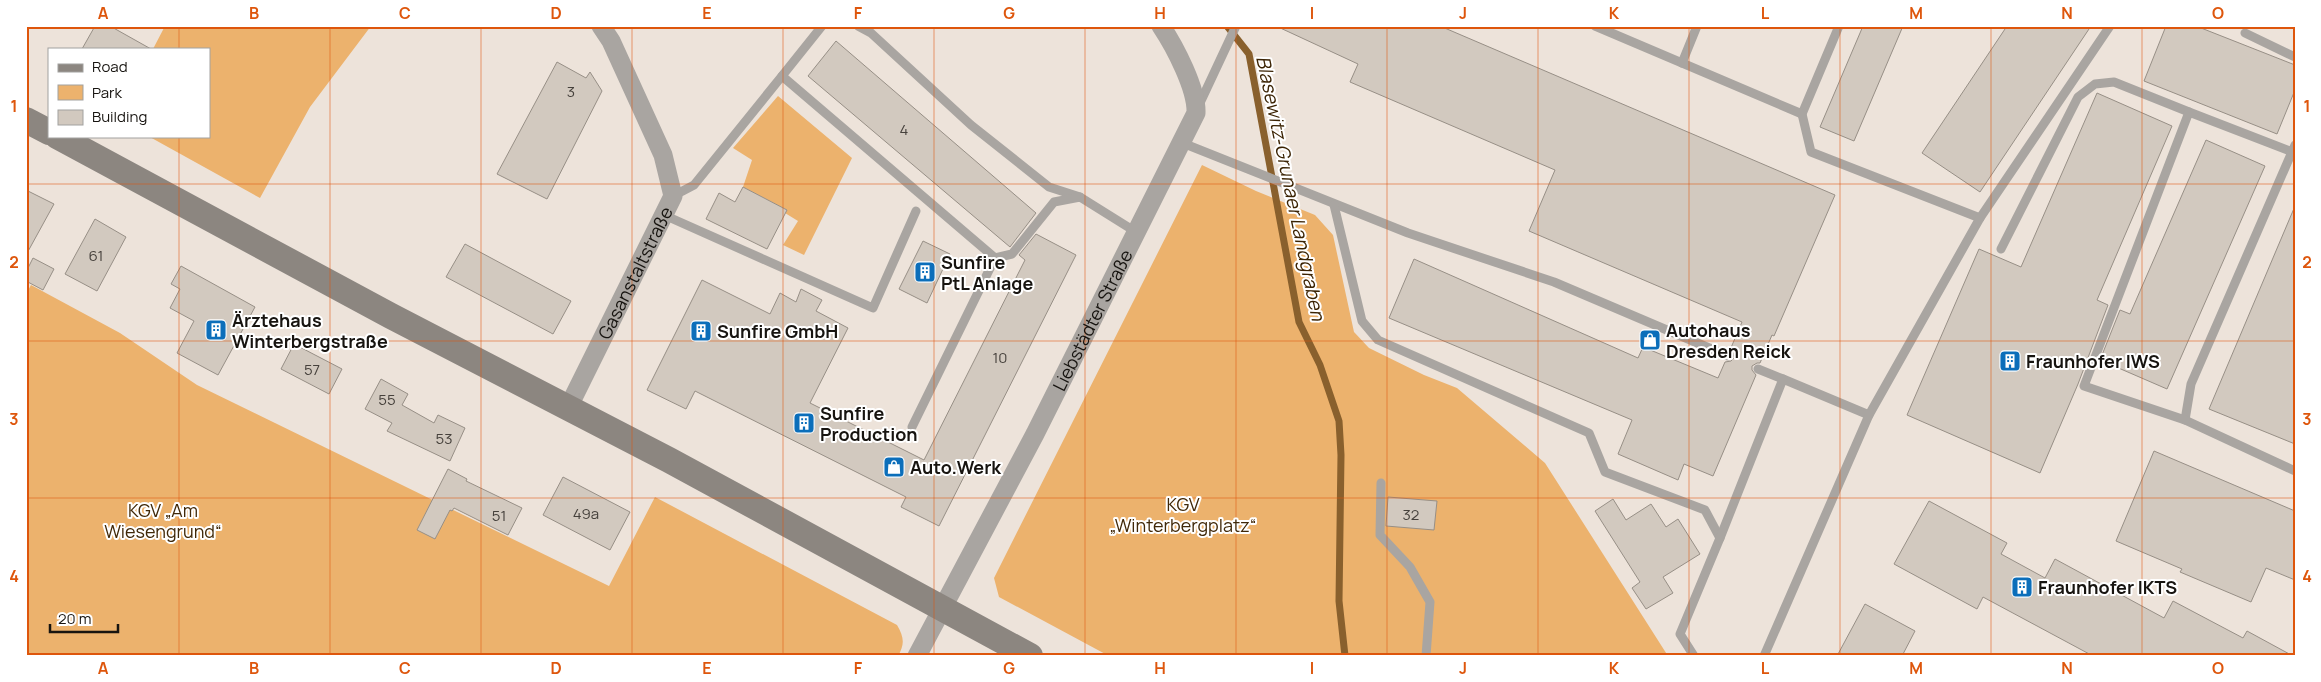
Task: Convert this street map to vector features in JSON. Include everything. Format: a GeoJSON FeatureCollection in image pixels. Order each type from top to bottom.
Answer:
{"type":"FeatureCollection","features":[{"type":"Feature","properties":{"kind":"main road"},"geometry":{"type":"LineString","coordinates":[[26,120],[48,131]]}},
{"type":"Feature","properties":{"kind":"main road"},"geometry":{"type":"LineString","coordinates":[[61,138],[669,460],[1030,656]]}},
{"type":"Feature","properties":{"kind":"street","name":"Gasanstaltstraße"},"geometry":{"type":"LineString","coordinates":[[568,408],[673,196],[664,155],[611,41],[601,26]]}},
{"type":"Feature","properties":{"kind":"street"},"geometry":{"type":"LineString","coordinates":[[1161,26],[1170,39],[1196,100],[1196,113]]}},
{"type":"Feature","properties":{"kind":"street","name":"Liebstädter Straße"},"geometry":{"type":"LineString","coordinates":[[918,656],[1034,434],[1196,113]]}},
{"type":"Feature","properties":{"kind":"lane"},"geometry":{"type":"LineString","coordinates":[[673,196],[694,185],[822,26]]}},
{"type":"Feature","properties":{"kind":"lane"},"geometry":{"type":"LineString","coordinates":[[858,26],[871,33],[972,125],[1049,187],[1080,198],[1136,232]]}},
{"type":"Feature","properties":{"kind":"lane"},"geometry":{"type":"LineString","coordinates":[[1196,113],[1236,26]]}},
{"type":"Feature","properties":{"kind":"lane"},"geometry":{"type":"LineString","coordinates":[[1595,26],[1802,114]]}},
{"type":"Feature","properties":{"kind":"lane"},"geometry":{"type":"LineString","coordinates":[[1682,63],[1697,26]]}},
{"type":"Feature","properties":{"kind":"lane"},"geometry":{"type":"LineString","coordinates":[[1839,26],[1802,114],[1811,152],[1980,218]]}},
{"type":"Feature","properties":{"kind":"lane"},"geometry":{"type":"LineString","coordinates":[[1764,656],[1868,415],[1980,218],[2110,26]]}},
{"type":"Feature","properties":{"kind":"lane"},"geometry":{"type":"LineString","coordinates":[[2245,33],[2295,56]]}},
{"type":"Feature","properties":{"kind":"lane"},"geometry":{"type":"LineString","coordinates":[[782,76],[996,258]]}},
{"type":"Feature","properties":{"kind":"lane"},"geometry":{"type":"LineString","coordinates":[[2001,249],[2078,97],[2095,84],[2114,82],[2189,112],[2294,150],[2191,384],[2185,420]]}},
{"type":"Feature","properties":{"kind":"lane"},"geometry":{"type":"LineString","coordinates":[[2189,112],[2084,386],[2185,420],[2295,471]]}},
{"type":"Feature","properties":{"kind":"lane"},"geometry":{"type":"LineString","coordinates":[[1180,142],[1292,185],[1334,205],[1408,233],[1554,282],[1728,356]]}},
{"type":"Feature","properties":{"kind":"lane"},"geometry":{"type":"LineString","coordinates":[[912,427],[996,258],[1012,254],[1054,202],[1080,198]]}},
{"type":"Feature","properties":{"kind":"lane"},"geometry":{"type":"LineString","coordinates":[[1334,205],[1362,321],[1378,340],[1589,433],[1605,472],[1705,510],[1720,538]]}},
{"type":"Feature","properties":{"kind":"lane"},"geometry":{"type":"LineString","coordinates":[[664,215],[873,308],[916,211]]}},
{"type":"Feature","properties":{"kind":"lane"},"geometry":{"type":"LineString","coordinates":[[1758,369],[1868,415]]}},
{"type":"Feature","properties":{"kind":"lane"},"geometry":{"type":"LineString","coordinates":[[1694,656],[1680,634],[1783,379]]}},
{"type":"Feature","properties":{"kind":"lane"},"geometry":{"type":"LineString","coordinates":[[1381,483],[1380,535],[1410,567],[1430,602],[1426,656]]}},
{"type":"Feature","properties":{"kind":"green space"},"geometry":{"type":"Polygon","coordinates":[[[165,26],[371,26],[310,107],[260,198],[152,138],[210,138],[210,48],[154,48],[165,26]]]}},
{"type":"Feature","properties":{"kind":"green space"},"geometry":{"type":"Polygon","coordinates":[[[778,96],[852,158],[804,255],[783,245],[798,221],[785,213],[787,210],[743,187],[752,160],[733,148],[778,96]]]}},
{"type":"Feature","properties":{"kind":"green space","name":"KGV „Winterbergplatz“"},"geometry":{"type":"Polygon","coordinates":[[[1202,165],[1256,191],[1315,215],[1333,235],[1354,332],[1369,348],[1424,375],[1457,388],[1545,463],[1668,656],[1109,656],[999,597],[994,578],[1202,165]]]}},
{"type":"Feature","properties":{"kind":"green space","name":"KGV „Am Wiesengrund“"},"geometry":{"type":"Polygon","coordinates":[[[31,285],[120,333],[197,385],[609,586],[655,497],[897,625],[903,641],[900,652],[898,656],[26,656],[26,294],[31,285]]]}},
{"type":"Feature","properties":{"kind":"building"},"geometry":{"type":"Polygon","coordinates":[[[95,26],[110,26],[149,48],[83,48],[95,26]]]}},
{"type":"Feature","properties":{"kind":"building"},"geometry":{"type":"Polygon","coordinates":[[[1276,26],[1440,26],[1835,195],[1774,336],[1772,335],[1760,363],[1752,366],[1752,370],[1756,375],[1713,476],[1684,464],[1678,480],[1618,454],[1632,420],[1389,318],[1414,259],[1638,358],[1643,347],[1718,378],[1725,362],[1731,361],[1734,358],[1730,350],[1742,322],[1529,231],[1555,170],[1350,82],[1358,64],[1276,26]]]}},
{"type":"Feature","properties":{"kind":"building"},"geometry":{"type":"Polygon","coordinates":[[[1863,26],[1903,26],[1854,141],[1820,127],[1863,26]]]}},
{"type":"Feature","properties":{"kind":"building"},"geometry":{"type":"Polygon","coordinates":[[[2007,26],[2091,26],[1980,192],[1922,153],[2007,26]]]}},
{"type":"Feature","properties":{"kind":"building"},"geometry":{"type":"Polygon","coordinates":[[[2166,26],[2196,26],[2295,65],[2295,90],[2277,134],[2144,81],[2166,26]]]}},
{"type":"Feature","properties":{"kind":"building"},"geometry":{"type":"Polygon","coordinates":[[[836,41],[1036,213],[1010,247],[808,76],[836,41]]]}},
{"type":"Feature","properties":{"kind":"building"},"geometry":{"type":"Polygon","coordinates":[[[557,62],[586,78],[590,72],[602,91],[547,199],[497,174],[557,62]]]}},
{"type":"Feature","properties":{"kind":"building","name":"Fraunhofer IWS"},"geometry":{"type":"Polygon","coordinates":[[[2097,93],[2172,126],[2097,300],[2108,305],[2078,384],[2040,473],[1907,415],[1979,249],[2021,267],[2097,93]]]}},
{"type":"Feature","properties":{"kind":"building"},"geometry":{"type":"Polygon","coordinates":[[[2206,140],[2265,166],[2167,389],[2100,360],[2120,310],[2130,314],[2206,140]]]}},
{"type":"Feature","properties":{"kind":"building"},"geometry":{"type":"Polygon","coordinates":[[[743,187],[787,210],[767,249],[706,219],[719,193],[735,202],[743,187]]]}},
{"type":"Feature","properties":{"kind":"building"},"geometry":{"type":"Polygon","coordinates":[[[26,190],[54,204],[26,255],[26,190]]]}},
{"type":"Feature","properties":{"kind":"building"},"geometry":{"type":"Polygon","coordinates":[[[2295,206],[2295,444],[2209,409],[2295,206]]]}},
{"type":"Feature","properties":{"kind":"building"},"geometry":{"type":"Polygon","coordinates":[[[95,219],[126,237],[97,291],[65,274],[95,219]]]}},
{"type":"Feature","properties":{"kind":"building"},"geometry":{"type":"Polygon","coordinates":[[[1036,234],[1076,255],[939,526],[901,507],[906,497],[695,391],[686,409],[647,390],[702,280],[770,314],[780,293],[796,302],[801,289],[822,300],[816,311],[848,328],[810,403],[924,460],[1025,260],[1019,255],[1036,234]]]}},
{"type":"Feature","properties":{"kind":"building","name":"Sunfire PtL Anlage"},"geometry":{"type":"Polygon","coordinates":[[[923,241],[950,254],[927,303],[899,289],[923,241]]]}},
{"type":"Feature","properties":{"kind":"building"},"geometry":{"type":"Polygon","coordinates":[[[465,244],[571,301],[553,334],[446,277],[465,244]]]}},
{"type":"Feature","properties":{"kind":"building"},"geometry":{"type":"Polygon","coordinates":[[[33,258],[54,269],[43,290],[26,281],[26,272],[33,258]]]}},
{"type":"Feature","properties":{"kind":"building","name":"Ärztehaus Winterbergstraße"},"geometry":{"type":"Polygon","coordinates":[[[181,266],[255,307],[218,375],[177,353],[194,321],[170,308],[180,289],[171,284],[181,266]]]}},
{"type":"Feature","properties":{"kind":"building"},"geometry":{"type":"Polygon","coordinates":[[[294,344],[342,369],[329,394],[281,369],[294,344]]]}},
{"type":"Feature","properties":{"kind":"building"},"geometry":{"type":"Polygon","coordinates":[[[381,379],[408,394],[402,405],[434,423],[438,415],[465,428],[450,461],[387,431],[392,423],[365,409],[381,379]]]}},
{"type":"Feature","properties":{"kind":"building"},"geometry":{"type":"Polygon","coordinates":[[[2154,451],[2295,511],[2295,580],[2266,568],[2251,602],[2180,572],[2182,569],[2116,541],[2154,451]]]}},
{"type":"Feature","properties":{"kind":"building"},"geometry":{"type":"Polygon","coordinates":[[[448,469],[467,479],[466,481],[522,508],[508,535],[454,508],[452,511],[450,510],[435,539],[417,530],[448,469]]]}},
{"type":"Feature","properties":{"kind":"building"},"geometry":{"type":"Polygon","coordinates":[[[563,477],[630,512],[610,550],[543,515],[563,477]]]}},
{"type":"Feature","properties":{"kind":"building"},"geometry":{"type":"Polygon","coordinates":[[[1388,497],[1437,501],[1434,530],[1386,526],[1388,497]]]}},
{"type":"Feature","properties":{"kind":"building"},"geometry":{"type":"Polygon","coordinates":[[[1613,499],[1626,520],[1651,504],[1666,527],[1678,519],[1700,554],[1663,577],[1673,593],[1646,609],[1632,588],[1640,582],[1595,511],[1613,499]]]}},
{"type":"Feature","properties":{"kind":"building","name":"Fraunhofer IKTS"},"geometry":{"type":"Polygon","coordinates":[[[1929,501],[2007,543],[2001,554],[2045,578],[2055,559],[2164,618],[2173,601],[2243,638],[2247,631],[2293,656],[2093,656],[1983,597],[1977,609],[1894,564],[1929,501]]]}},
{"type":"Feature","properties":{"kind":"building"},"geometry":{"type":"Polygon","coordinates":[[[1865,604],[1915,631],[1902,656],[1837,656],[1865,604]]]}},
{"type":"Feature","properties":{"kind":"waterway","name":"Blasewitz‐Grunaer Landgraben"},"geometry":{"type":"LineString","coordinates":[[1227,26],[1249,54],[1299,322],[1320,365],[1339,421],[1341,455],[1339,601],[1345,656]]}},
{"type":"Feature","properties":{"kind":"place","name":"Sunfire PtL Anlage"},"geometry":{"type":"Point","coordinates":[925,272]}},
{"type":"Feature","properties":{"kind":"place","name":"Ärztehaus Winterbergstraße"},"geometry":{"type":"Point","coordinates":[216,330]}},
{"type":"Feature","properties":{"kind":"place","name":"Sunfire GmbH"},"geometry":{"type":"Point","coordinates":[701,331]}},
{"type":"Feature","properties":{"kind":"place","name":"Autohaus Dresden Reick"},"geometry":{"type":"Point","coordinates":[1650,340]}},
{"type":"Feature","properties":{"kind":"place","name":"Fraunhofer IWS"},"geometry":{"type":"Point","coordinates":[2010,361]}},
{"type":"Feature","properties":{"kind":"place","name":"Sunfire Production"},"geometry":{"type":"Point","coordinates":[804,423]}},
{"type":"Feature","properties":{"kind":"place","name":"Auto.Werk"},"geometry":{"type":"Point","coordinates":[894,467]}},
{"type":"Feature","properties":{"kind":"place","name":"Fraunhofer IKTS"},"geometry":{"type":"Point","coordinates":[2022,587]}}]}
